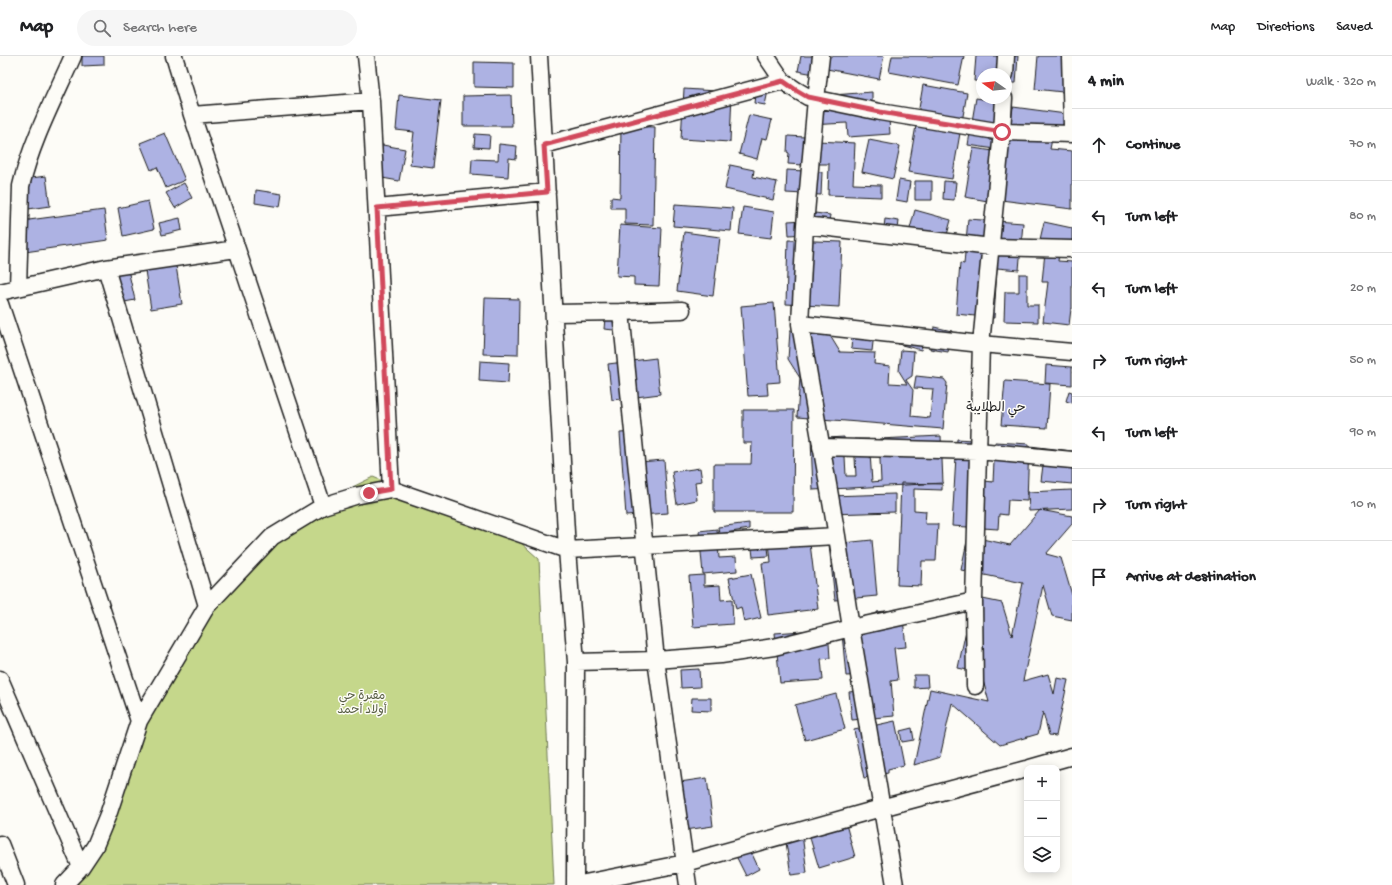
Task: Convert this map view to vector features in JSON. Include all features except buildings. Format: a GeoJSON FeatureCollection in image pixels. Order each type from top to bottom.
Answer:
{"type":"FeatureCollection","features":[{"type":"Feature","properties":{"kind":"street"},"geometry":{"type":"LineString","coordinates":[[18,288],[21,186],[24,173],[30,153],[73,56]]}},
{"type":"Feature","properties":{"kind":"street"},"geometry":{"type":"LineString","coordinates":[[174,56],[236,249],[323,506]]}},
{"type":"Feature","properties":{"kind":"street"},"geometry":{"type":"LineString","coordinates":[[368,56],[391,489]]}},
{"type":"Feature","properties":{"kind":"street"},"geometry":{"type":"LineString","coordinates":[[539,56],[567,550],[576,662],[575,885],[685,864],[881,808],[1024,770]]}},
{"type":"Feature","properties":{"kind":"street"},"geometry":{"type":"LineString","coordinates":[[766,56],[783,81],[808,97],[880,112],[1002,132],[1072,134]]}},
{"type":"Feature","properties":{"kind":"street"},"geometry":{"type":"LineString","coordinates":[[821,56],[805,225],[800,324],[895,885]]}},
{"type":"Feature","properties":{"kind":"street"},"geometry":{"type":"LineString","coordinates":[[1005,68],[1006,56]]}},
{"type":"Feature","properties":{"kind":"street"},"geometry":{"type":"LineString","coordinates":[[1071,57],[1072,126]]}},
{"type":"Feature","properties":{"kind":"street"},"geometry":{"type":"LineString","coordinates":[[544,145],[783,81]]}},
{"type":"Feature","properties":{"kind":"street"},"geometry":{"type":"LineString","coordinates":[[192,115],[371,101]]}},
{"type":"Feature","properties":{"kind":"street"},"geometry":{"type":"LineString","coordinates":[[975,686],[974,601],[981,344],[1004,104]]}},
{"type":"Feature","properties":{"kind":"street"},"geometry":{"type":"LineString","coordinates":[[377,208],[547,192]]}},
{"type":"Feature","properties":{"kind":"street"},"geometry":{"type":"LineString","coordinates":[[805,225],[991,247],[1072,249]]}},
{"type":"Feature","properties":{"kind":"street"},"geometry":{"type":"LineString","coordinates":[[0,292],[106,268],[236,249]]}},
{"type":"Feature","properties":{"kind":"street"},"geometry":{"type":"LineString","coordinates":[[106,268],[207,606]]}},
{"type":"Feature","properties":{"kind":"street"},"geometry":{"type":"LineString","coordinates":[[0,304],[139,722]]}},
{"type":"Feature","properties":{"kind":"street"},"geometry":{"type":"LineString","coordinates":[[554,313],[682,310]]}},
{"type":"Feature","properties":{"kind":"street"},"geometry":{"type":"LineString","coordinates":[[621,312],[656,660],[688,885]]}},
{"type":"Feature","properties":{"kind":"street"},"geometry":{"type":"LineString","coordinates":[[800,324],[981,344],[1072,352]]}},
{"type":"Feature","properties":{"kind":"street"},"geometry":{"type":"LineString","coordinates":[[821,447],[978,451],[1072,460]]}},
{"type":"Feature","properties":{"kind":"street"},"geometry":{"type":"LineString","coordinates":[[64,885],[90,856],[99,838],[139,722],[207,606],[272,537],[323,506],[355,496],[391,489],[567,550],[837,536]]}},
{"type":"Feature","properties":{"kind":"street"},"geometry":{"type":"LineString","coordinates":[[576,662],[656,660],[721,655],[774,647],[851,628],[974,601]]}},
{"type":"Feature","properties":{"kind":"street"},"geometry":{"type":"LineString","coordinates":[[0,679],[81,867]]}},
{"type":"Feature","properties":{"kind":"street"},"geometry":{"type":"LineString","coordinates":[[1040,765],[1072,756]]}},
{"type":"Feature","properties":{"kind":"street"},"geometry":{"type":"LineString","coordinates":[[0,844],[16,885]]}},
{"type":"Feature","properties":{"kind":"green space","name":"مقبرة حي أولاد أحمد"},"geometry":{"type":"Polygon","coordinates":[[[373,477],[510,533],[539,559],[554,885],[71,885],[143,723],[207,601],[277,524],[373,477]]]}},
{"type":"Feature","properties":{"kind":"district","name":"حي الطلايبة"},"geometry":{"type":"Point","coordinates":[996,406]}},
{"type":"Feature","properties":{"kind":"route"},"geometry":{"type":"LineString","coordinates":[[369,493],[391,489],[377,208],[547,192],[544,145],[783,81],[808,97],[880,112],[1002,132]]}}]}
